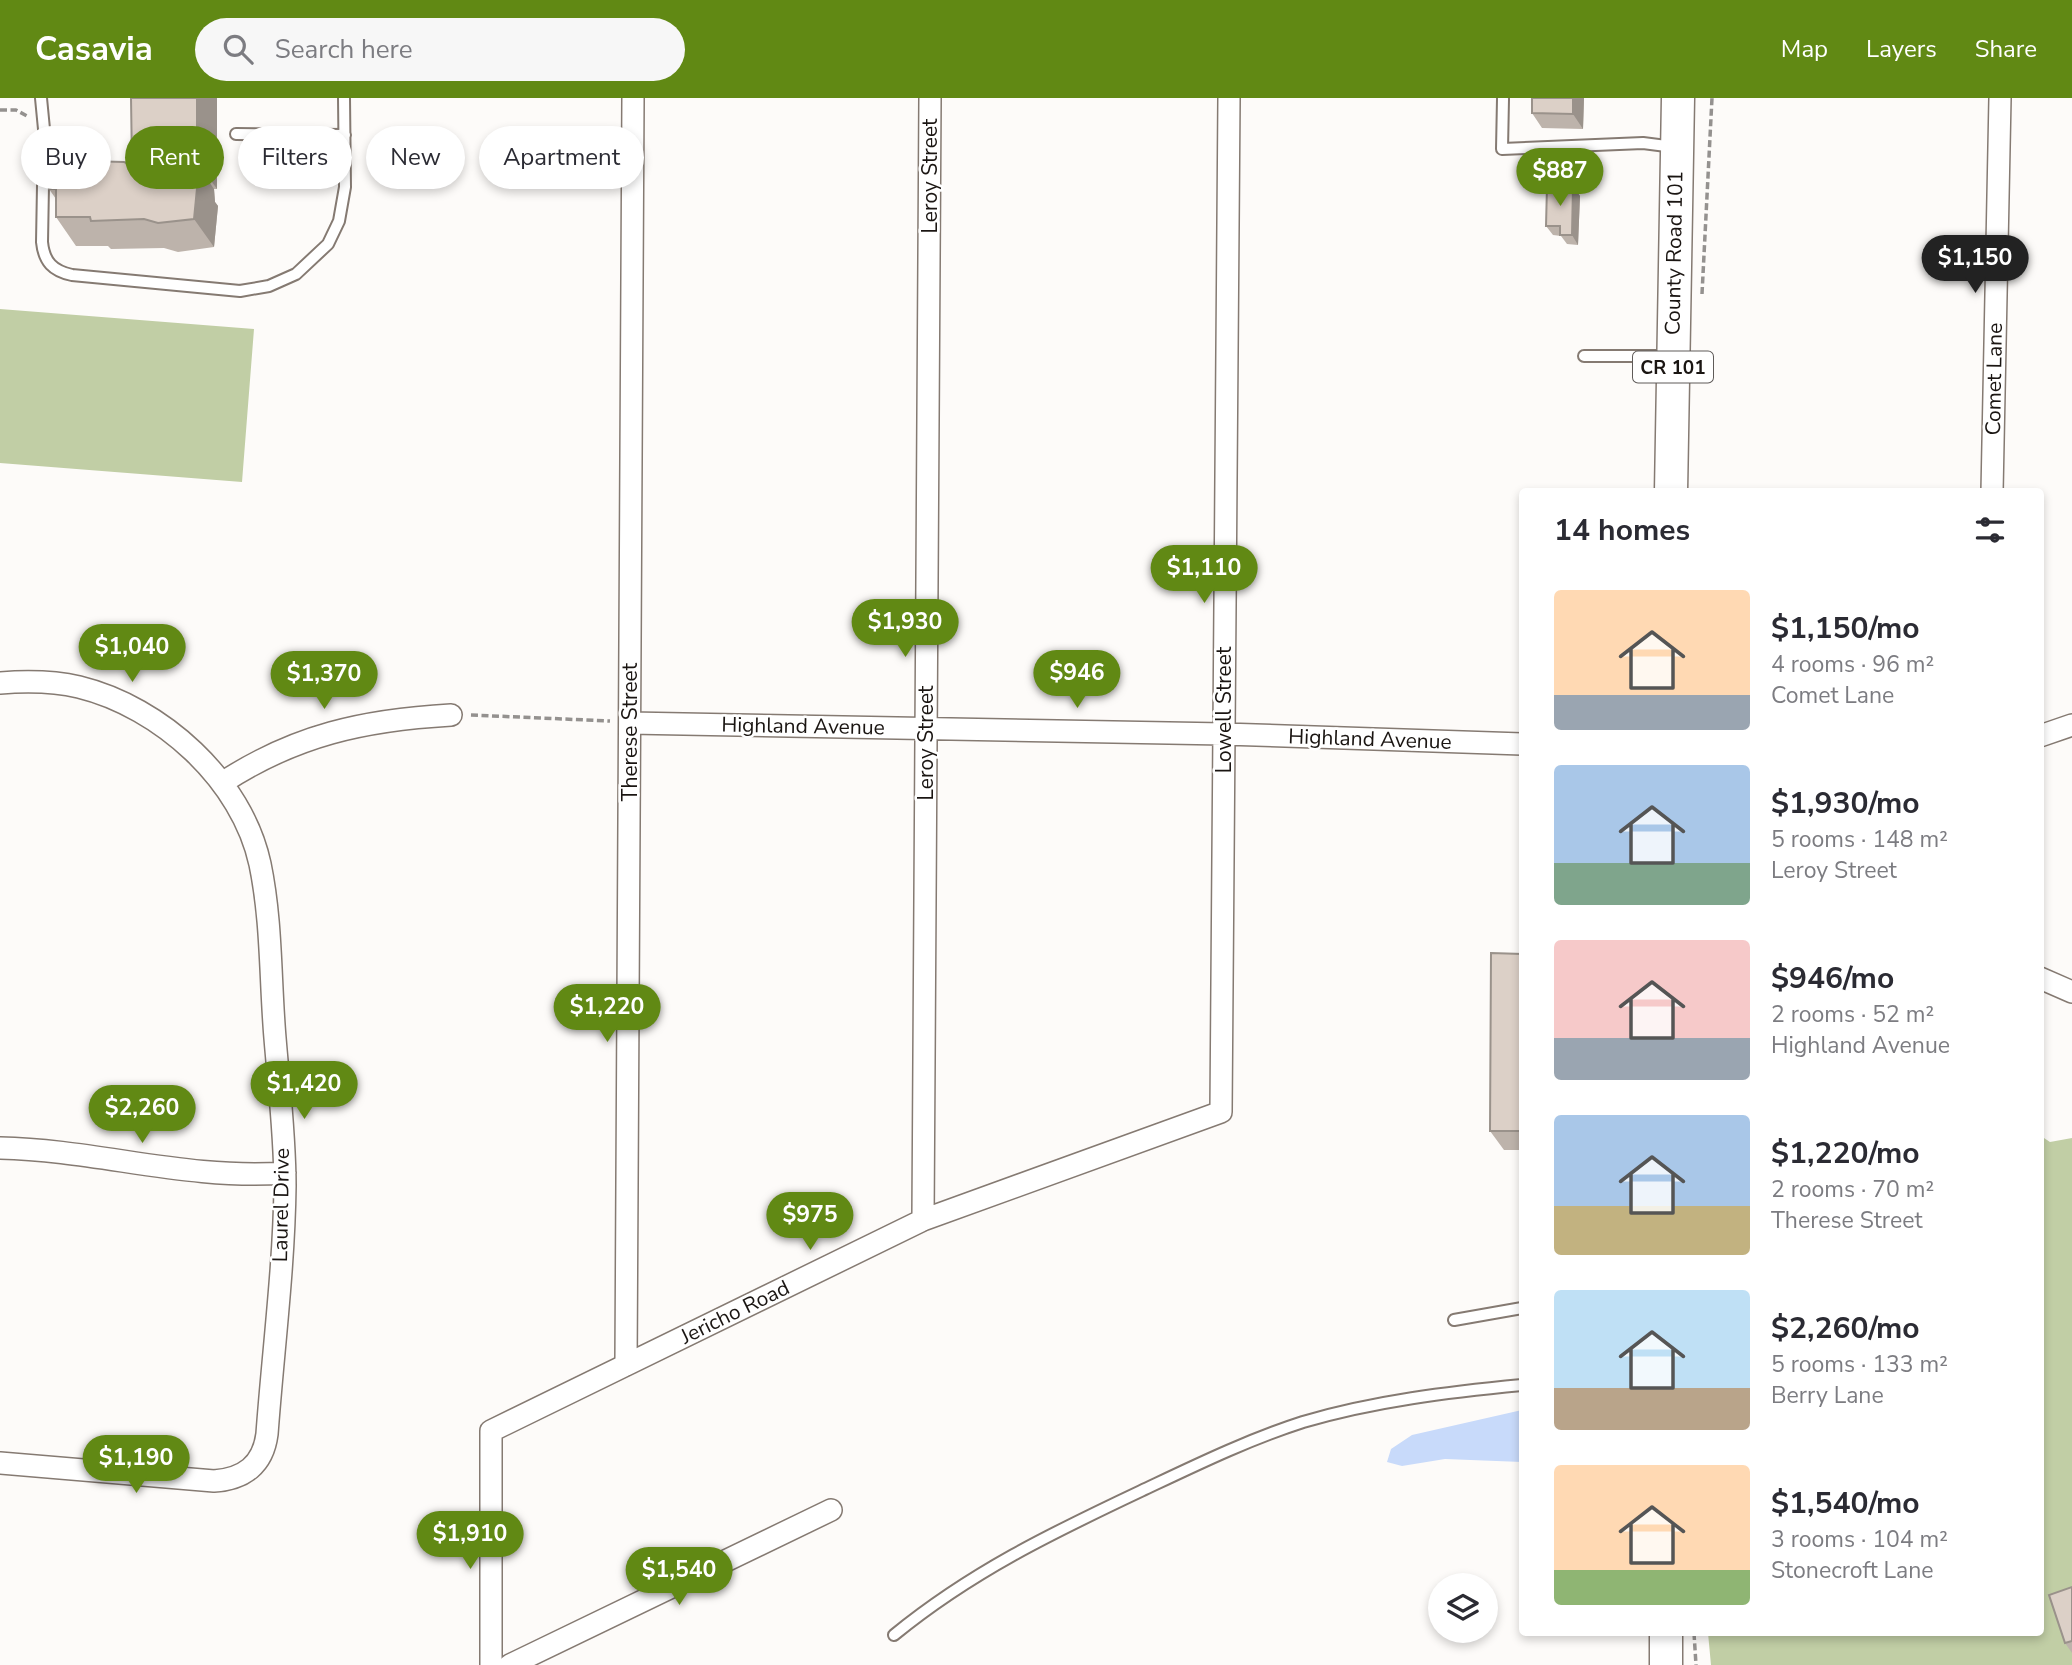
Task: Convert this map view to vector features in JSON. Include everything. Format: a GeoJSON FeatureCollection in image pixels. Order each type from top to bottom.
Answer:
{"type":"FeatureCollection","features":[{"type":"Feature","properties":{"kind":"main road","name":"County Road 101"},"geometry":{"type":"LineString","coordinates":[[1671,488],[1678,98]]}},
{"type":"Feature","properties":{"kind":"main road"},"geometry":{"type":"LineString","coordinates":[[1666,1636],[1666,1665]]}},
{"type":"Feature","properties":{"kind":"street","name":"Therese Street"},"geometry":{"type":"LineString","coordinates":[[626,1365],[633,98]]}},
{"type":"Feature","properties":{"kind":"street","name":"Leroy Street"},"geometry":{"type":"LineString","coordinates":[[923,1220],[930,98]]}},
{"type":"Feature","properties":{"kind":"street","name":"Lowell Street"},"geometry":{"type":"LineString","coordinates":[[1221,1112],[1228,98]]}},
{"type":"Feature","properties":{"kind":"street","name":"Comet Lane"},"geometry":{"type":"LineString","coordinates":[[1992,488],[2000,98]]}},
{"type":"Feature","properties":{"kind":"street"},"geometry":{"type":"LineString","coordinates":[[0,683],[36,681],[79,687],[122,702],[178,740],[222,783],[286,747],[328,732],[372,722],[451,715]]}},
{"type":"Feature","properties":{"kind":"street","name":"Highland Avenue"},"geometry":{"type":"LineString","coordinates":[[630,723],[1224,734],[1519,744]]}},
{"type":"Feature","properties":{"kind":"street"},"geometry":{"type":"LineString","coordinates":[[2044,735],[2072,725]]}},
{"type":"Feature","properties":{"kind":"street","name":"Laurel Drive"},"geometry":{"type":"LineString","coordinates":[[0,1462],[214,1481],[230,1480],[256,1465],[265,1451],[285,1173],[283,1107],[275,1038],[272,942],[260,861],[222,783]]}},
{"type":"Feature","properties":{"kind":"street"},"geometry":{"type":"LineString","coordinates":[[2044,980],[2072,992]]}},
{"type":"Feature","properties":{"kind":"street","name":"Jericho Road"},"geometry":{"type":"LineString","coordinates":[[491,1665],[491,1431],[923,1220],[1221,1112]]}},
{"type":"Feature","properties":{"kind":"street"},"geometry":{"type":"LineString","coordinates":[[0,1148],[66,1153],[182,1172],[285,1173]]}},
{"type":"Feature","properties":{"kind":"street"},"geometry":{"type":"LineString","coordinates":[[510,1665],[831,1510]]}},
{"type":"Feature","properties":{"kind":"lane"},"geometry":{"type":"LineString","coordinates":[[41,98],[44,129],[43,256],[62,272],[240,291],[284,281],[309,264],[328,244],[343,205],[343,189]]}},
{"type":"Feature","properties":{"kind":"lane"},"geometry":{"type":"LineString","coordinates":[[344,98],[345,126]]}},
{"type":"Feature","properties":{"kind":"lane"},"geometry":{"type":"LineString","coordinates":[[1503,99],[1502,149],[1643,143],[1676,148]]}},
{"type":"Feature","properties":{"kind":"lane"},"geometry":{"type":"LineString","coordinates":[[1584,356],[1673,356]]}},
{"type":"Feature","properties":{"kind":"lane"},"geometry":{"type":"LineString","coordinates":[[1454,1320],[1519,1309]]}},
{"type":"Feature","properties":{"kind":"lane"},"geometry":{"type":"LineString","coordinates":[[894,1635],[957,1587],[1006,1557],[1219,1454],[1303,1423],[1384,1402],[1519,1385]]}},
{"type":"Feature","properties":{"kind":"path"},"geometry":{"type":"LineString","coordinates":[[1701,304],[1712,98]]}},
{"type":"Feature","properties":{"kind":"path"},"geometry":{"type":"LineString","coordinates":[[0,110],[26,114],[30,124]]}},
{"type":"Feature","properties":{"kind":"path"},"geometry":{"type":"LineString","coordinates":[[451,715],[630,723]]}},
{"type":"Feature","properties":{"kind":"path"},"geometry":{"type":"LineString","coordinates":[[1694,1636],[1696,1665]]}},
{"type":"Feature","properties":{"kind":"green space"},"geometry":{"type":"Polygon","coordinates":[[[0,309],[254,329],[242,482],[0,463],[0,309]]]}},
{"type":"Feature","properties":{"kind":"green space"},"geometry":{"type":"Polygon","coordinates":[[[2044,1138],[2050,1142],[2072,1138],[2072,1665],[1711,1665],[1708,1636],[2044,1636],[2044,1138]]]}},
{"type":"Feature","properties":{"kind":"water"},"geometry":{"type":"Polygon","coordinates":[[[1519,1411],[1519,1462],[1445,1459],[1402,1466],[1387,1462],[1391,1449],[1412,1435],[1519,1411]]]}},
{"type":"Feature","properties":{"kind":"building"},"geometry":{"type":"Polygon","coordinates":[[[131,98],[197,98],[197,126],[131,126],[131,98]]]}},
{"type":"Feature","properties":{"kind":"building"},"geometry":{"type":"Polygon","coordinates":[[[1532,98],[1573,98],[1573,114],[1532,113],[1532,98]]]}},
{"type":"Feature","properties":{"kind":"building"},"geometry":{"type":"Polygon","coordinates":[[[1549,161],[1576,162],[1575,180],[1548,180],[1549,161]]]}},
{"type":"Feature","properties":{"kind":"building"},"geometry":{"type":"Polygon","coordinates":[[[111,162],[124,162],[125,189],[197,189],[194,219],[158,223],[144,219],[91,221],[90,217],[56,217],[56,189],[111,189],[111,162]]]}},
{"type":"Feature","properties":{"kind":"building"},"geometry":{"type":"Polygon","coordinates":[[[1547,186],[1573,186],[1572,235],[1560,235],[1560,226],[1546,226],[1547,186]]]}},
{"type":"Feature","properties":{"kind":"building"},"geometry":{"type":"Polygon","coordinates":[[[1491,953],[1519,954],[1519,1131],[1490,1131],[1491,953]]]}},
{"type":"Feature","properties":{"kind":"building"},"geometry":{"type":"Polygon","coordinates":[[[2072,1587],[2072,1641],[2065,1643],[2049,1595],[2072,1587]]]}}]}
